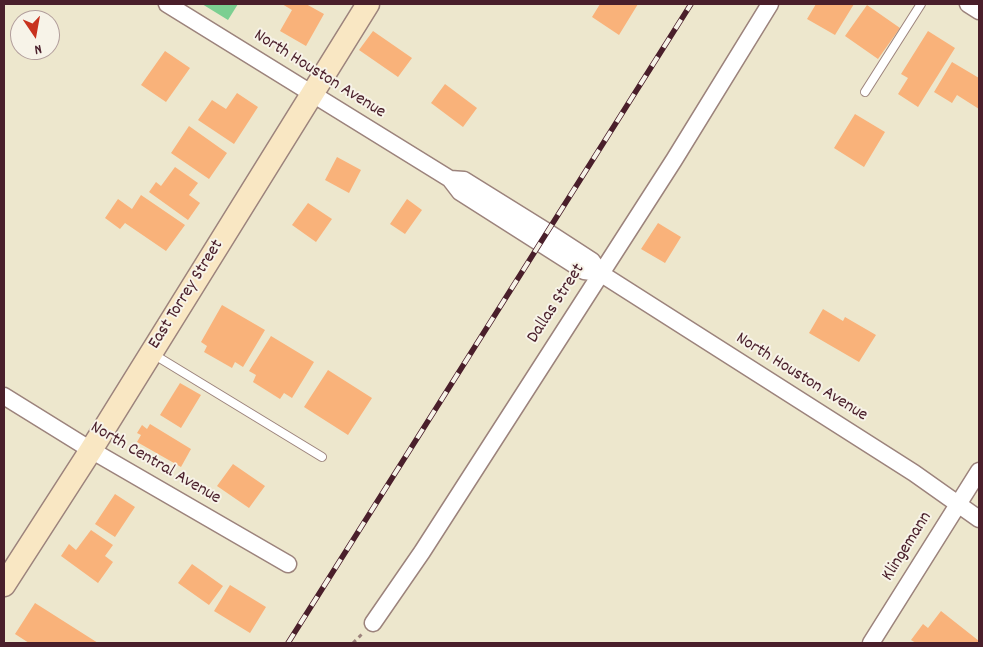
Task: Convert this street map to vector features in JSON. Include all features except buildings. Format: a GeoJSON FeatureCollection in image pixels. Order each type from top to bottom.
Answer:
{"type":"FeatureCollection","features":[{"type":"Feature","properties":{"kind":"street","name":"North Houston Avenue"},"geometry":{"type":"LineString","coordinates":[[167,4],[450,179],[464,180],[592,260],[600,274],[914,473],[957,506],[979,519]]}},
{"type":"Feature","properties":{"kind":"street","name":"East Torrey Street"},"geometry":{"type":"LineString","coordinates":[[4,585],[91,450],[368,4]]}},
{"type":"Feature","properties":{"kind":"street","name":"Dallas Street"},"geometry":{"type":"LineString","coordinates":[[373,623],[422,552],[674,160],[770,4]]}},
{"type":"Feature","properties":{"kind":"street"},"geometry":{"type":"LineString","coordinates":[[968,4],[979,11]]}},
{"type":"Feature","properties":{"kind":"street","name":"North Central Avenue"},"geometry":{"type":"LineString","coordinates":[[4,396],[91,450],[288,564]]}},
{"type":"Feature","properties":{"kind":"street","name":"Klingemann"},"geometry":{"type":"LineString","coordinates":[[871,643],[979,471]]}},
{"type":"Feature","properties":{"kind":"lane"},"geometry":{"type":"LineString","coordinates":[[865,92],[921,4]]}},
{"type":"Feature","properties":{"kind":"lane"},"geometry":{"type":"LineString","coordinates":[[151,353],[322,457]]}},
{"type":"Feature","properties":{"kind":"green space"},"geometry":{"type":"Polygon","coordinates":[[[202,4],[238,4],[228,20],[202,4]]]}},
{"type":"Feature","properties":{"kind":"railway"},"geometry":{"type":"LineString","coordinates":[[288,643],[691,4]]}}]}
